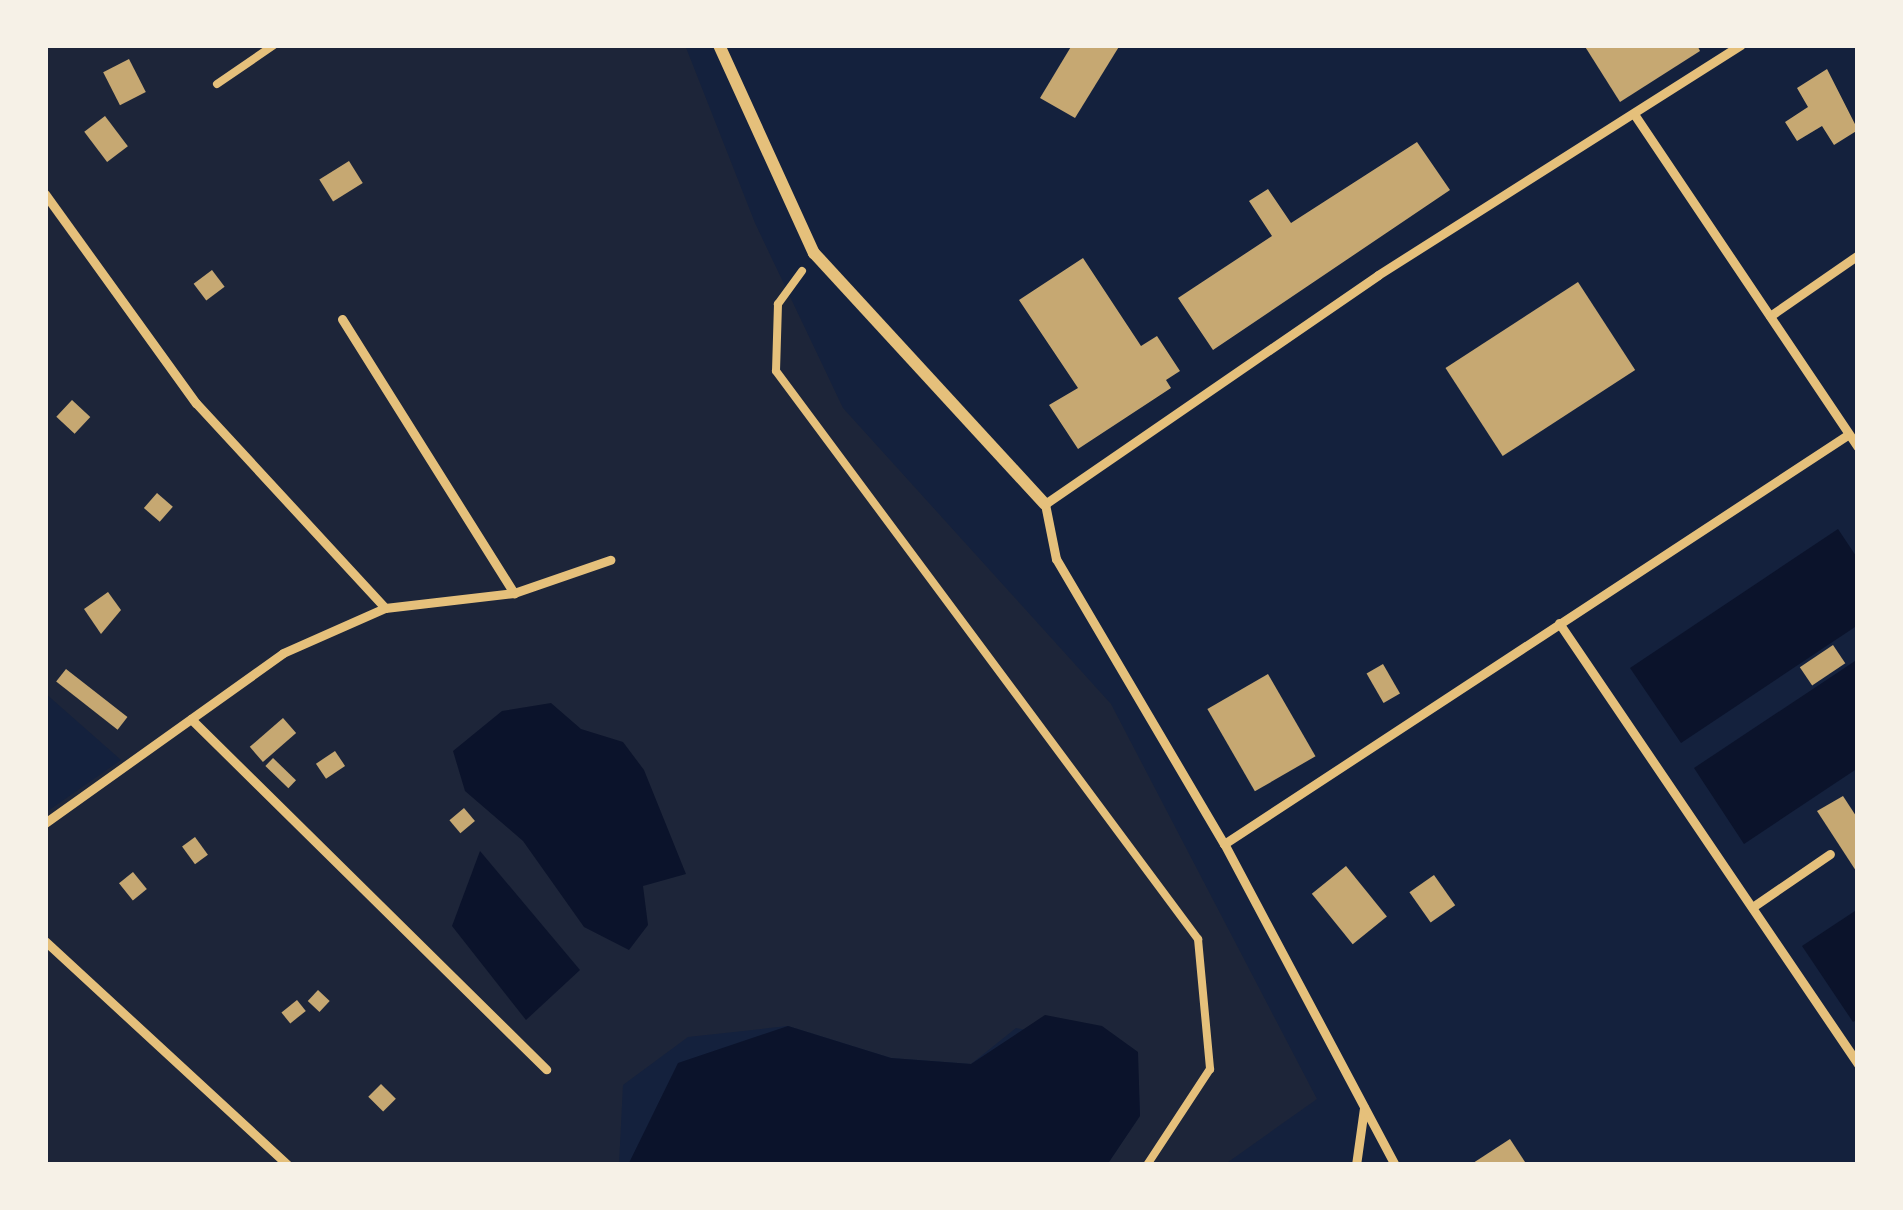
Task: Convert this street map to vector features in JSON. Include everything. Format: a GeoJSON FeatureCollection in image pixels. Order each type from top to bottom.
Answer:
{"type":"FeatureCollection","features":[{"type":"Feature","properties":{"kind":"street"},"geometry":{"type":"LineString","coordinates":[[719,45],[814,254],[1045,504]]}},
{"type":"Feature","properties":{"kind":"lane"},"geometry":{"type":"LineString","coordinates":[[1395,1165],[1224,844],[1056,559],[1045,504],[1378,275],[1741,45]]}},
{"type":"Feature","properties":{"kind":"lane"},"geometry":{"type":"LineString","coordinates":[[1634,114],[1858,447]]}},
{"type":"Feature","properties":{"kind":"lane"},"geometry":{"type":"LineString","coordinates":[[45,194],[196,403],[386,608]]}},
{"type":"Feature","properties":{"kind":"lane"},"geometry":{"type":"LineString","coordinates":[[1770,316],[1858,255]]}},
{"type":"Feature","properties":{"kind":"lane"},"geometry":{"type":"LineString","coordinates":[[342,319],[514,593]]}},
{"type":"Feature","properties":{"kind":"lane"},"geometry":{"type":"LineString","coordinates":[[1224,844],[1849,434]]}},
{"type":"Feature","properties":{"kind":"lane"},"geometry":{"type":"LineString","coordinates":[[45,823],[283,653],[386,608],[514,593],[610,560]]}},
{"type":"Feature","properties":{"kind":"lane"},"geometry":{"type":"LineString","coordinates":[[1559,623],[1858,1064]]}},
{"type":"Feature","properties":{"kind":"lane"},"geometry":{"type":"LineString","coordinates":[[190,719],[546,1069]]}},
{"type":"Feature","properties":{"kind":"lane"},"geometry":{"type":"LineString","coordinates":[[1754,905],[1830,854]]}},
{"type":"Feature","properties":{"kind":"lane"},"geometry":{"type":"LineString","coordinates":[[45,941],[288,1165]]}},
{"type":"Feature","properties":{"kind":"lane"},"geometry":{"type":"LineString","coordinates":[[1356,1165],[1364,1108]]}},
{"type":"Feature","properties":{"kind":"path"},"geometry":{"type":"LineString","coordinates":[[217,85],[274,45]]}},
{"type":"Feature","properties":{"kind":"path"},"geometry":{"type":"LineString","coordinates":[[814,254],[778,304],[776,371],[1198,939],[1210,1069],[1147,1165]]}},
{"type":"Feature","properties":{"kind":"shaded area"},"geometry":{"type":"Polygon","coordinates":[[[45,45],[685,45],[755,223],[843,408],[1111,704],[1317,1099],[1224,1165],[1107,1165],[1140,1115],[1137,1052],[1016,1028],[971,1064],[891,1058],[788,1026],[688,1037],[623,1085],[619,1165],[45,1165],[45,813],[121,760],[45,693],[45,45]]]}},
{"type":"Feature","properties":{"kind":"shaded area"},"geometry":{"type":"Polygon","coordinates":[[[1838,529],[1858,559],[1858,625],[1681,743],[1630,668],[1838,529]]]}},
{"type":"Feature","properties":{"kind":"shaded area"},"geometry":{"type":"Polygon","coordinates":[[[1858,659],[1858,768],[1744,844],[1694,768],[1858,659]]]}},
{"type":"Feature","properties":{"kind":"shaded area"},"geometry":{"type":"Polygon","coordinates":[[[551,703],[581,729],[623,742],[644,770],[686,874],[643,886],[648,925],[629,950],[584,927],[523,841],[465,791],[453,751],[502,711],[551,703]]]}},
{"type":"Feature","properties":{"kind":"shaded area"},"geometry":{"type":"Polygon","coordinates":[[[480,851],[580,970],[526,1020],[452,926],[480,851]]]}},
{"type":"Feature","properties":{"kind":"shaded area"},"geometry":{"type":"Polygon","coordinates":[[[1858,909],[1858,1019],[1853,1022],[1802,946],[1858,909]]]}},
{"type":"Feature","properties":{"kind":"shaded area"},"geometry":{"type":"Polygon","coordinates":[[[1045,1015],[1102,1026],[1138,1052],[1140,1116],[1107,1165],[628,1165],[678,1063],[788,1026],[891,1058],[971,1064],[1045,1015]]]}},
{"type":"Feature","properties":{"kind":"building"},"geometry":{"type":"Polygon","coordinates":[[[1072,45],[1120,45],[1075,118],[1040,98],[1072,45]]]}},
{"type":"Feature","properties":{"kind":"building"},"geometry":{"type":"Polygon","coordinates":[[[1584,45],[1697,45],[1700,51],[1620,102],[1584,45]]]}},
{"type":"Feature","properties":{"kind":"building"},"geometry":{"type":"Polygon","coordinates":[[[129,59],[146,92],[120,105],[103,72],[129,59]]]}},
{"type":"Feature","properties":{"kind":"building"},"geometry":{"type":"Polygon","coordinates":[[[1827,69],[1858,130],[1834,145],[1822,126],[1797,141],[1785,122],[1808,107],[1797,88],[1827,69]]]}},
{"type":"Feature","properties":{"kind":"building"},"geometry":{"type":"Polygon","coordinates":[[[105,116],[128,146],[107,162],[84,132],[105,116]]]}},
{"type":"Feature","properties":{"kind":"building"},"geometry":{"type":"Polygon","coordinates":[[[1417,142],[1450,190],[1213,350],[1178,298],[1272,236],[1249,201],[1268,189],[1291,223],[1417,142]]]}},
{"type":"Feature","properties":{"kind":"building"},"geometry":{"type":"Polygon","coordinates":[[[349,161],[363,183],[333,202],[319,180],[349,161]]]}},
{"type":"Feature","properties":{"kind":"building"},"geometry":{"type":"Polygon","coordinates":[[[1083,258],[1141,346],[1157,336],[1180,371],[1166,380],[1171,388],[1078,449],[1049,405],[1078,388],[1019,300],[1083,258]]]}},
{"type":"Feature","properties":{"kind":"building"},"geometry":{"type":"Polygon","coordinates":[[[212,270],[225,287],[206,301],[194,284],[212,270]]]}},
{"type":"Feature","properties":{"kind":"building"},"geometry":{"type":"Polygon","coordinates":[[[1578,282],[1635,370],[1503,456],[1445,368],[1578,282]]]}},
{"type":"Feature","properties":{"kind":"building"},"geometry":{"type":"Polygon","coordinates":[[[72,400],[90,417],[75,434],[56,417],[72,400]]]}},
{"type":"Feature","properties":{"kind":"building"},"geometry":{"type":"Polygon","coordinates":[[[157,493],[173,507],[160,522],[144,508],[157,493]]]}},
{"type":"Feature","properties":{"kind":"building"},"geometry":{"type":"Polygon","coordinates":[[[108,592],[121,610],[101,634],[84,609],[108,592]]]}},
{"type":"Feature","properties":{"kind":"building"},"geometry":{"type":"Polygon","coordinates":[[[1833,645],[1845,663],[1812,686],[1800,667],[1833,645]]]}},
{"type":"Feature","properties":{"kind":"building"},"geometry":{"type":"Polygon","coordinates":[[[1383,664],[1400,693],[1384,703],[1367,674],[1383,664]]]}},
{"type":"Feature","properties":{"kind":"building"},"geometry":{"type":"Polygon","coordinates":[[[66,669],[127,717],[118,730],[56,682],[66,669]]]}},
{"type":"Feature","properties":{"kind":"building"},"geometry":{"type":"Polygon","coordinates":[[[1268,674],[1316,756],[1255,791],[1207,709],[1268,674]]]}},
{"type":"Feature","properties":{"kind":"building"},"geometry":{"type":"Polygon","coordinates":[[[283,718],[296,733],[263,762],[250,747],[283,718]]]}},
{"type":"Feature","properties":{"kind":"building"},"geometry":{"type":"Polygon","coordinates":[[[335,751],[345,766],[326,779],[316,764],[335,751]]]}},
{"type":"Feature","properties":{"kind":"building"},"geometry":{"type":"Polygon","coordinates":[[[273,758],[296,780],[288,788],[265,766],[273,758]]]}},
{"type":"Feature","properties":{"kind":"building"},"geometry":{"type":"Polygon","coordinates":[[[1843,796],[1858,819],[1858,874],[1817,811],[1843,796]]]}},
{"type":"Feature","properties":{"kind":"building"},"geometry":{"type":"Polygon","coordinates":[[[464,808],[475,821],[460,833],[449,820],[464,808]]]}},
{"type":"Feature","properties":{"kind":"building"},"geometry":{"type":"Polygon","coordinates":[[[195,837],[208,855],[195,864],[182,846],[195,837]]]}},
{"type":"Feature","properties":{"kind":"building"},"geometry":{"type":"Polygon","coordinates":[[[1346,866],[1387,917],[1353,944],[1312,894],[1346,866]]]}},
{"type":"Feature","properties":{"kind":"building"},"geometry":{"type":"Polygon","coordinates":[[[133,872],[147,889],[133,900],[119,883],[133,872]]]}},
{"type":"Feature","properties":{"kind":"building"},"geometry":{"type":"Polygon","coordinates":[[[1434,875],[1455,905],[1431,923],[1409,892],[1434,875]]]}},
{"type":"Feature","properties":{"kind":"building"},"geometry":{"type":"Polygon","coordinates":[[[318,990],[330,1001],[319,1012],[308,1001],[318,990]]]}},
{"type":"Feature","properties":{"kind":"building"},"geometry":{"type":"Polygon","coordinates":[[[297,1000],[306,1011],[290,1023],[281,1013],[297,1000]]]}},
{"type":"Feature","properties":{"kind":"building"},"geometry":{"type":"Polygon","coordinates":[[[381,1084],[396,1099],[383,1112],[368,1097],[381,1084]]]}},
{"type":"Feature","properties":{"kind":"building"},"geometry":{"type":"Polygon","coordinates":[[[1510,1139],[1527,1165],[1470,1165],[1510,1139]]]}}]}
